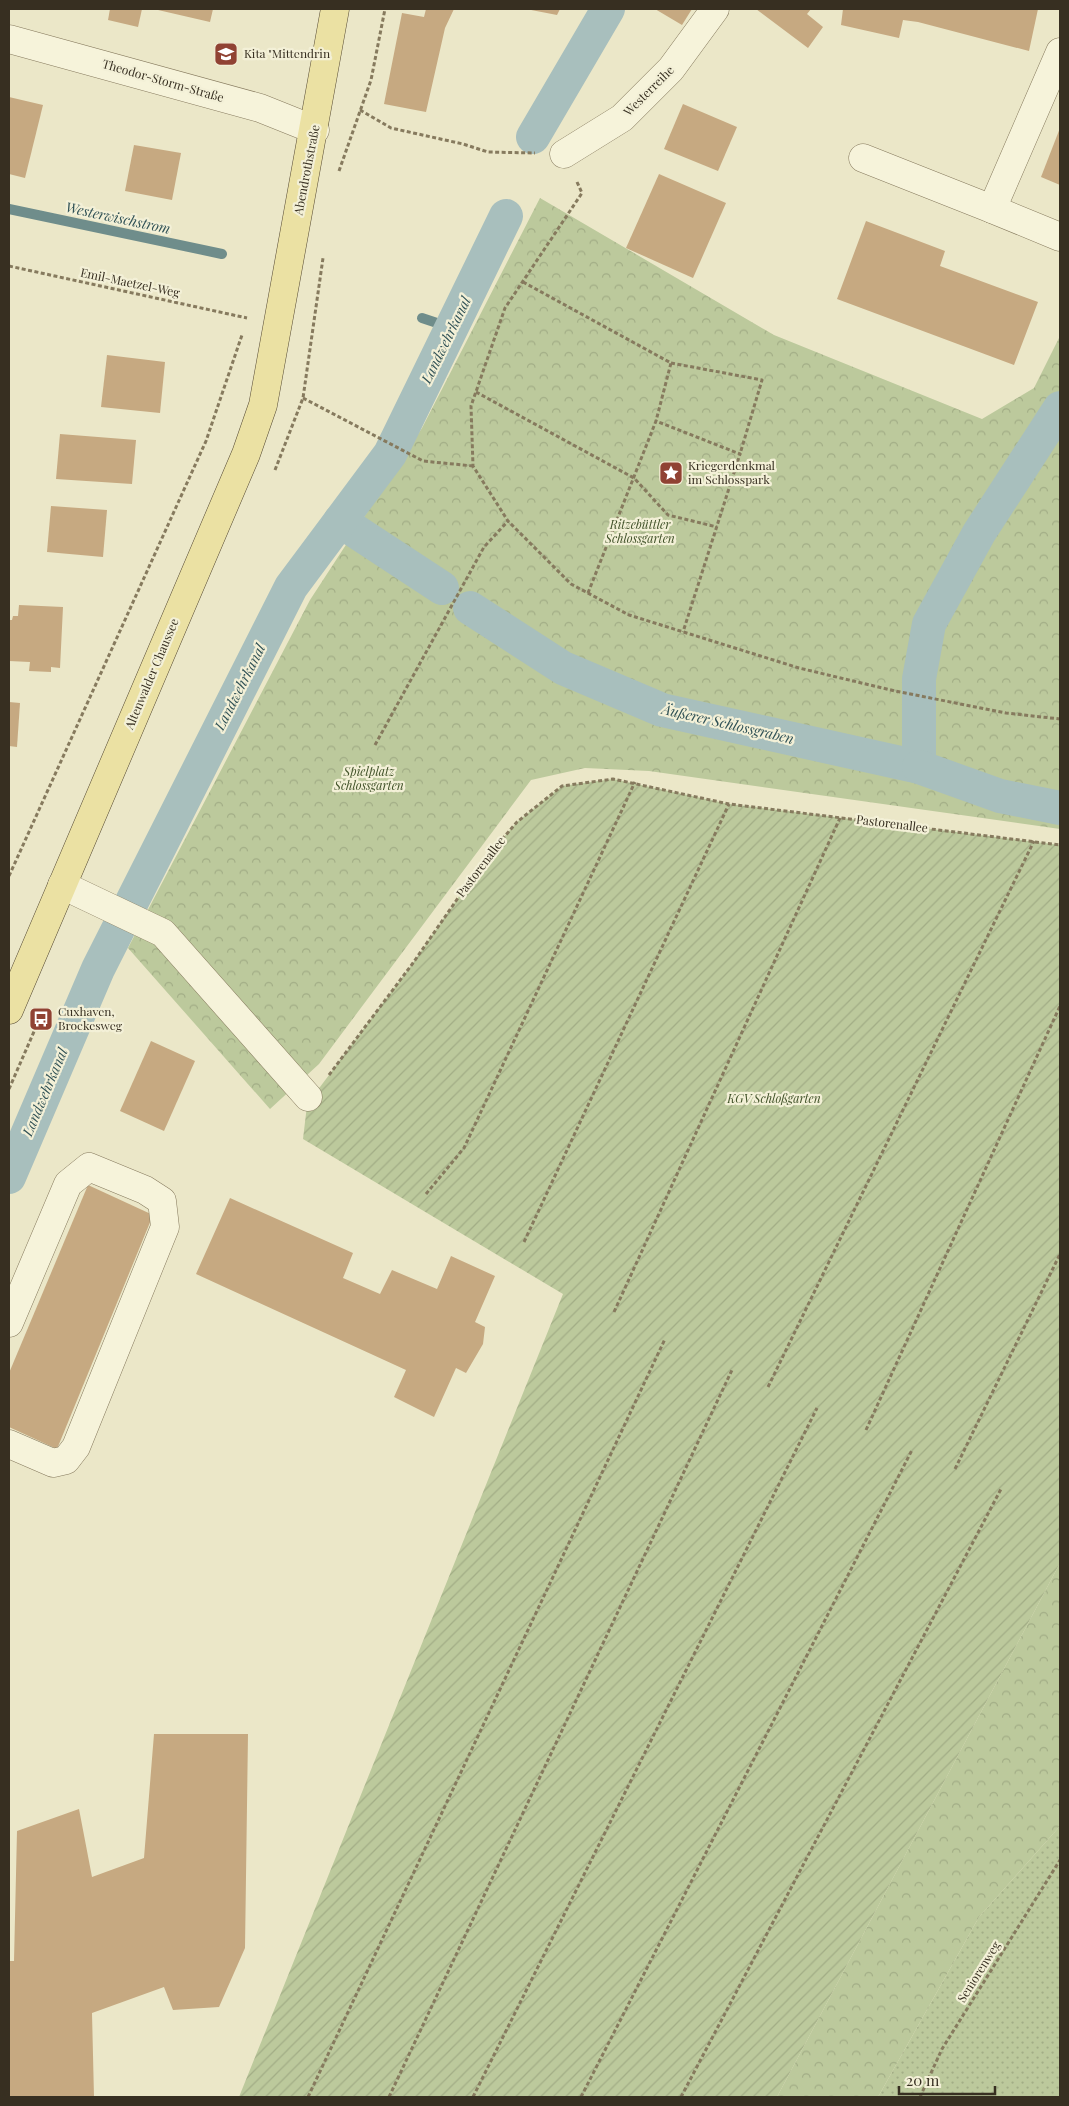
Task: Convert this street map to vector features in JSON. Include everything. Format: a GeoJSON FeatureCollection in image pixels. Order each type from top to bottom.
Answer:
{"type":"FeatureCollection","features":[{"type":"Feature","properties":{"kind":"main road","name":"Abendrothstraße"},"geometry":{"type":"LineString","coordinates":[[276,332],[335,9]]}},
{"type":"Feature","properties":{"kind":"main road","name":"Altenwalder Chaussee"},"geometry":{"type":"LineString","coordinates":[[9,1010],[246,454],[263,405],[276,332]]}},
{"type":"Feature","properties":{"kind":"street","name":"Westerreihe"},"geometry":{"type":"LineString","coordinates":[[564,154],[622,118],[671,70],[715,9]]}},
{"type":"Feature","properties":{"kind":"street","name":"Theodor-Storm-Straße"},"geometry":{"type":"LineString","coordinates":[[9,39],[260,108],[314,130]]}},
{"type":"Feature","properties":{"kind":"street"},"geometry":{"type":"LineString","coordinates":[[992,209],[1060,52]]}},
{"type":"Feature","properties":{"kind":"street"},"geometry":{"type":"LineString","coordinates":[[863,158],[1060,237]]}},
{"type":"Feature","properties":{"kind":"street"},"geometry":{"type":"LineString","coordinates":[[62,886],[163,933],[308,1097]]}},
{"type":"Feature","properties":{"kind":"street"},"geometry":{"type":"LineString","coordinates":[[9,1323],[68,1184],[89,1167],[145,1190],[162,1201],[165,1227],[134,1335],[83,1456],[52,1463],[9,1444]]}},
{"type":"Feature","properties":{"kind":"path"},"geometry":{"type":"LineString","coordinates":[[336,178],[371,80],[385,9]]}},
{"type":"Feature","properties":{"kind":"path"},"geometry":{"type":"LineString","coordinates":[[360,110],[391,128],[463,144],[488,152],[564,154],[582,193],[505,308],[470,406],[473,466],[508,521],[571,584],[629,614],[799,668],[895,691],[1006,713],[1060,719]]}},
{"type":"Feature","properties":{"kind":"path"},"geometry":{"type":"LineString","coordinates":[[324,253],[303,398],[423,461],[473,466]]}},
{"type":"Feature","properties":{"kind":"path","name":"Emil-Maetzel-Weg"},"geometry":{"type":"LineString","coordinates":[[9,266],[248,318],[206,441],[9,876]]}},
{"type":"Feature","properties":{"kind":"path"},"geometry":{"type":"LineString","coordinates":[[523,282],[671,363],[762,380],[683,632]]}},
{"type":"Feature","properties":{"kind":"path"},"geometry":{"type":"LineString","coordinates":[[588,593],[656,421],[671,363]]}},
{"type":"Feature","properties":{"kind":"path"},"geometry":{"type":"LineString","coordinates":[[476,392],[634,478],[668,515],[717,527]]}},
{"type":"Feature","properties":{"kind":"path"},"geometry":{"type":"LineString","coordinates":[[656,421],[740,454]]}},
{"type":"Feature","properties":{"kind":"path"},"geometry":{"type":"LineString","coordinates":[[375,745],[484,547],[508,521]]}},
{"type":"Feature","properties":{"kind":"path","name":"Pastorenallee"},"geometry":{"type":"LineString","coordinates":[[308,1097],[320,1087],[413,963],[485,859],[517,822],[562,786],[613,779],[635,782],[729,804],[1060,845]]}},
{"type":"Feature","properties":{"kind":"path"},"geometry":{"type":"LineString","coordinates":[[426,1194],[464,1148],[635,782]]}},
{"type":"Feature","properties":{"kind":"path"},"geometry":{"type":"LineString","coordinates":[[524,1242],[729,804]]}},
{"type":"Feature","properties":{"kind":"path"},"geometry":{"type":"LineString","coordinates":[[614,1312],[840,818]]}},
{"type":"Feature","properties":{"kind":"path"},"geometry":{"type":"LineString","coordinates":[[768,1386],[1034,842]]}},
{"type":"Feature","properties":{"kind":"path"},"geometry":{"type":"LineString","coordinates":[[866,1430],[1060,1006]]}},
{"type":"Feature","properties":{"kind":"path"},"geometry":{"type":"LineString","coordinates":[[954,1469],[1060,1254]]}},
{"type":"Feature","properties":{"kind":"path"},"geometry":{"type":"LineString","coordinates":[[308,2097],[665,1339]]}},
{"type":"Feature","properties":{"kind":"path"},"geometry":{"type":"LineString","coordinates":[[389,2097],[732,1370]]}},
{"type":"Feature","properties":{"kind":"path"},"geometry":{"type":"LineString","coordinates":[[473,2097],[817,1408]]}},
{"type":"Feature","properties":{"kind":"path"},"geometry":{"type":"LineString","coordinates":[[581,2097],[912,1450]]}},
{"type":"Feature","properties":{"kind":"path"},"geometry":{"type":"LineString","coordinates":[[681,2097],[1001,1489]]}},
{"type":"Feature","properties":{"kind":"path","name":"Seniorenweg"},"geometry":{"type":"LineString","coordinates":[[920,2097],[942,2048],[1060,1860]]}},
{"type":"Feature","properties":{"kind":"green space","name":"Ritzebüttler Schlossgarten"},"geometry":{"type":"Polygon","coordinates":[[[540,198],[774,335],[982,419],[1034,388],[1060,336],[1060,829],[649,771],[585,768],[531,780],[319,1064],[270,1109],[128,948],[310,600],[422,428],[540,198]]]}},
{"type":"Feature","properties":{"kind":"green space","name":"KGV Schloßgarten"},"geometry":{"type":"Polygon","coordinates":[[[613,779],[729,804],[1060,845],[1060,1563],[777,2097],[239,2097],[563,1294],[303,1139],[308,1097],[320,1087],[413,963],[485,859],[517,822],[562,786],[613,779]]]}},
{"type":"Feature","properties":{"kind":"green space"},"geometry":{"type":"Polygon","coordinates":[[[1060,1563],[1060,1826],[979,1917],[878,2097],[777,2097],[1060,1563]]]}},
{"type":"Feature","properties":{"kind":"green space"},"geometry":{"type":"Polygon","coordinates":[[[1060,1826],[1060,2097],[878,2097],[979,1917],[1060,1826]]]}},
{"type":"Feature","properties":{"kind":"building"},"geometry":{"type":"Polygon","coordinates":[[[110,9],[142,9],[138,27],[108,20],[110,9]]]}},
{"type":"Feature","properties":{"kind":"building"},"geometry":{"type":"Polygon","coordinates":[[[158,9],[213,9],[210,22],[158,9]]]}},
{"type":"Feature","properties":{"kind":"building"},"geometry":{"type":"Polygon","coordinates":[[[426,9],[454,9],[445,28],[426,112],[384,104],[402,13],[424,17],[426,9]]]}},
{"type":"Feature","properties":{"kind":"building"},"geometry":{"type":"Polygon","coordinates":[[[526,9],[560,9],[557,15],[526,9]]]}},
{"type":"Feature","properties":{"kind":"building"},"geometry":{"type":"Polygon","coordinates":[[[655,9],[692,9],[682,25],[655,9]]]}},
{"type":"Feature","properties":{"kind":"building"},"geometry":{"type":"Polygon","coordinates":[[[756,9],[811,9],[807,14],[823,27],[808,48],[756,9]]]}},
{"type":"Feature","properties":{"kind":"building"},"geometry":{"type":"Polygon","coordinates":[[[843,9],[1038,9],[1029,51],[918,22],[903,20],[899,38],[841,25],[843,9]]]}},
{"type":"Feature","properties":{"kind":"building"},"geometry":{"type":"Polygon","coordinates":[[[9,97],[43,105],[25,178],[9,174],[9,97]]]}},
{"type":"Feature","properties":{"kind":"building"},"geometry":{"type":"Polygon","coordinates":[[[683,104],[737,127],[718,171],[664,149],[683,104]]]}},
{"type":"Feature","properties":{"kind":"building"},"geometry":{"type":"Polygon","coordinates":[[[1060,128],[1060,185],[1041,177],[1060,128]]]}},
{"type":"Feature","properties":{"kind":"building"},"geometry":{"type":"Polygon","coordinates":[[[134,145],[181,153],[172,200],[125,191],[134,145]]]}},
{"type":"Feature","properties":{"kind":"building"},"geometry":{"type":"Polygon","coordinates":[[[659,174],[726,203],[693,278],[626,248],[659,174]]]}},
{"type":"Feature","properties":{"kind":"building"},"geometry":{"type":"Polygon","coordinates":[[[866,221],[945,251],[940,266],[1038,302],[1014,365],[837,299],[866,221]]]}},
{"type":"Feature","properties":{"kind":"building"},"geometry":{"type":"Polygon","coordinates":[[[107,355],[165,362],[160,413],[101,407],[107,355]]]}},
{"type":"Feature","properties":{"kind":"building"},"geometry":{"type":"Polygon","coordinates":[[[60,434],[136,440],[132,484],[56,479],[60,434]]]}},
{"type":"Feature","properties":{"kind":"building"},"geometry":{"type":"Polygon","coordinates":[[[51,506],[107,510],[103,557],[47,552],[51,506]]]}},
{"type":"Feature","properties":{"kind":"building"},"geometry":{"type":"Polygon","coordinates":[[[19,605],[63,607],[60,668],[51,667],[51,672],[29,671],[30,662],[9,661],[9,620],[12,620],[13,616],[18,616],[19,605]]]}},
{"type":"Feature","properties":{"kind":"building"},"geometry":{"type":"Polygon","coordinates":[[[9,702],[20,703],[17,747],[9,746],[9,702]]]}},
{"type":"Feature","properties":{"kind":"building"},"geometry":{"type":"Polygon","coordinates":[[[151,1041],[195,1061],[164,1131],[120,1111],[151,1041]]]}},
{"type":"Feature","properties":{"kind":"building"},"geometry":{"type":"Polygon","coordinates":[[[88,1185],[153,1215],[57,1449],[9,1427],[9,1373],[88,1185]]]}},
{"type":"Feature","properties":{"kind":"building"},"geometry":{"type":"Polygon","coordinates":[[[230,1198],[353,1253],[343,1278],[380,1294],[392,1270],[437,1289],[451,1256],[495,1276],[475,1322],[485,1327],[483,1344],[466,1373],[456,1368],[434,1417],[394,1397],[406,1370],[196,1274],[230,1198]]]}},
{"type":"Feature","properties":{"kind":"building"},"geometry":{"type":"Polygon","coordinates":[[[154,1734],[248,1734],[245,1948],[219,2007],[173,2010],[164,1987],[92,2013],[94,2097],[9,2097],[9,1961],[14,1961],[17,1831],[79,1809],[92,1877],[144,1858],[154,1734]]]}},
{"type":"Feature","properties":{"kind":"waterway","name":"Landwehrkanal"},"geometry":{"type":"LineString","coordinates":[[533,137],[608,9]]}},
{"type":"Feature","properties":{"kind":"waterway","name":"Westerwischstrom"},"geometry":{"type":"LineString","coordinates":[[9,209],[222,254]]}},
{"type":"Feature","properties":{"kind":"waterway","name":"Landwehrkanal"},"geometry":{"type":"LineString","coordinates":[[9,1177],[98,969],[291,587],[390,454],[506,216]]}},
{"type":"Feature","properties":{"kind":"waterway","name":"Westerwischstrom"},"geometry":{"type":"LineString","coordinates":[[422,318],[452,328]]}},
{"type":"Feature","properties":{"kind":"waterway","name":"Äußerer Schlossgraben"},"geometry":{"type":"LineString","coordinates":[[470,608],[563,668],[662,710],[919,767],[919,679],[929,624],[979,533],[1060,408]]}},
{"type":"Feature","properties":{"kind":"waterway","name":"Äußerer Schlossgraben"},"geometry":{"type":"LineString","coordinates":[[340,521],[442,588]]}},
{"type":"Feature","properties":{"kind":"waterway","name":"Äußerer Schlossgraben"},"geometry":{"type":"LineString","coordinates":[[919,767],[1000,796],[1060,808]]}},
{"type":"Feature","properties":{"kind":"place","name":"Kita \"Mittendrin"},"geometry":{"type":"Point","coordinates":[226,54]}},
{"type":"Feature","properties":{"kind":"place","name":"Kriegerdenkmal im Schlosspark"},"geometry":{"type":"Point","coordinates":[671,473]}},
{"type":"Feature","properties":{"kind":"place","name":"Cuxhaven, Brockesweg"},"geometry":{"type":"Point","coordinates":[41,1019]}},
{"type":"Feature","properties":{"kind":"park label","name":"Spielplatz Schlossgarten"},"geometry":{"type":"Point","coordinates":[369,779]}}]}
